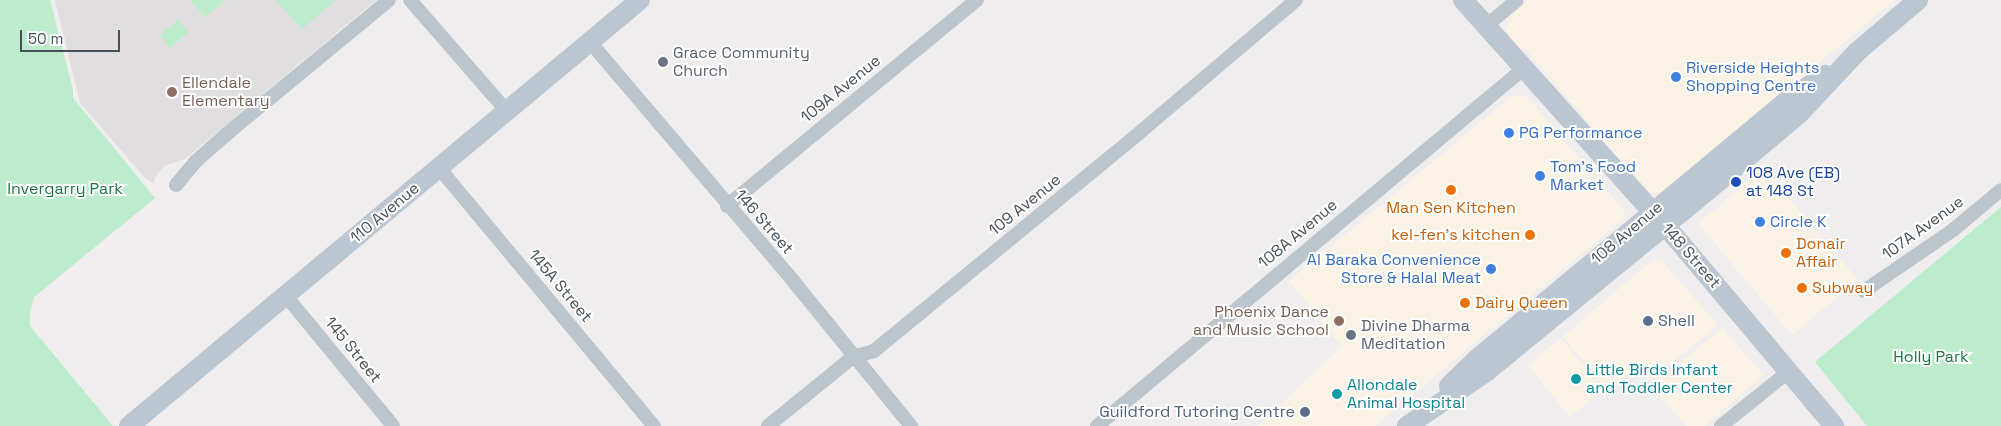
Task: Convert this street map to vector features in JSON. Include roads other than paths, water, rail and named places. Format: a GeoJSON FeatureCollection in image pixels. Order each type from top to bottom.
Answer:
{"type":"FeatureCollection","features":[{"type":"Feature","properties":{"kind":"street"},"geometry":{"type":"LineString","coordinates":[[176,185],[195,162],[229,132],[389,0]]}},
{"type":"Feature","properties":{"kind":"street"},"geometry":{"type":"LineString","coordinates":[[410,0],[507,111]]}},
{"type":"Feature","properties":{"kind":"street","name":"110 Avenue"},"geometry":{"type":"LineString","coordinates":[[133,425],[640,0]]}},
{"type":"Feature","properties":{"kind":"street","name":"109A Avenue"},"geometry":{"type":"LineString","coordinates":[[727,206],[977,0]]}},
{"type":"Feature","properties":{"kind":"street","name":"109 Avenue"},"geometry":{"type":"LineString","coordinates":[[768,426],[853,357],[874,351],[1138,134],[1296,0]]}},
{"type":"Feature","properties":{"kind":"street","name":"148 Street"},"geometry":{"type":"LineString","coordinates":[[1463,0],[1522,69],[1578,127],[1659,219],[1834,426]]}},
{"type":"Feature","properties":{"kind":"street"},"geometry":{"type":"LineString","coordinates":[[1486,26],[1517,0]]}},
{"type":"Feature","properties":{"kind":"street","name":"108 Avenue"},"geometry":{"type":"LineString","coordinates":[[1407,426],[1486,372],[1659,219],[1799,114],[1857,52],[1918,0]]}},
{"type":"Feature","properties":{"kind":"street","name":"146 Street"},"geometry":{"type":"LineString","coordinates":[[590,42],[727,206],[794,282],[853,357],[911,426]]}},
{"type":"Feature","properties":{"kind":"street","name":"108A Avenue"},"geometry":{"type":"LineString","coordinates":[[1097,426],[1522,69]]}},
{"type":"Feature","properties":{"kind":"street","name":"145A Street"},"geometry":{"type":"LineString","coordinates":[[439,168],[654,426]]}},
{"type":"Feature","properties":{"kind":"street","name":"107A Avenue"},"geometry":{"type":"LineString","coordinates":[[1864,290],[1953,230],[2001,190]]}},
{"type":"Feature","properties":{"kind":"street","name":"145 Street"},"geometry":{"type":"LineString","coordinates":[[286,296],[393,426]]}},
{"type":"Feature","properties":{"kind":"street"},"geometry":{"type":"LineString","coordinates":[[1721,426],[1788,372]]}},
{"type":"Feature","properties":{"kind":"place","name":"Grace Community Church"},"geometry":{"type":"Point","coordinates":[663,62]}},
{"type":"Feature","properties":{"kind":"place","name":"Riverside Heights Shopping Centre"},"geometry":{"type":"Point","coordinates":[1676,77]}},
{"type":"Feature","properties":{"kind":"place","name":"Ellendale Elementary"},"geometry":{"type":"Point","coordinates":[172,92]}},
{"type":"Feature","properties":{"kind":"place","name":"PG Performance"},"geometry":{"type":"Point","coordinates":[1509,133]}},
{"type":"Feature","properties":{"kind":"place","name":"Tom's Food Market"},"geometry":{"type":"Point","coordinates":[1540,176]}},
{"type":"Feature","properties":{"kind":"place","name":"108 Ave (EB) at 148 St"},"geometry":{"type":"Point","coordinates":[1736,182]}},
{"type":"Feature","properties":{"kind":"place","name":"Man Sen Kitchen"},"geometry":{"type":"Point","coordinates":[1451,190]}},
{"type":"Feature","properties":{"kind":"place","name":"Circle K"},"geometry":{"type":"Point","coordinates":[1760,222]}},
{"type":"Feature","properties":{"kind":"place","name":"kel-fen's kitchen"},"geometry":{"type":"Point","coordinates":[1530,235]}},
{"type":"Feature","properties":{"kind":"place","name":"Donair Affair"},"geometry":{"type":"Point","coordinates":[1786,253]}},
{"type":"Feature","properties":{"kind":"place","name":"Al Baraka Convenience Store & Halal Meat"},"geometry":{"type":"Point","coordinates":[1491,269]}},
{"type":"Feature","properties":{"kind":"place","name":"Subway"},"geometry":{"type":"Point","coordinates":[1802,288]}},
{"type":"Feature","properties":{"kind":"place","name":"Dairy Queen"},"geometry":{"type":"Point","coordinates":[1465,303]}},
{"type":"Feature","properties":{"kind":"place","name":"Phoenix Dance and Music School"},"geometry":{"type":"Point","coordinates":[1339,321]}},
{"type":"Feature","properties":{"kind":"place","name":"Shell"},"geometry":{"type":"Point","coordinates":[1648,321]}},
{"type":"Feature","properties":{"kind":"place","name":"Divine Dharma Meditation"},"geometry":{"type":"Point","coordinates":[1351,335]}},
{"type":"Feature","properties":{"kind":"place","name":"Little Birds Infant and Toddler Center"},"geometry":{"type":"Point","coordinates":[1576,379]}},
{"type":"Feature","properties":{"kind":"place","name":"Allondale Animal Hospital"},"geometry":{"type":"Point","coordinates":[1337,394]}},
{"type":"Feature","properties":{"kind":"place","name":"Guildford Tutoring Centre"},"geometry":{"type":"Point","coordinates":[1305,412]}},
{"type":"Feature","properties":{"kind":"park label","name":"Invergarry Park"},"geometry":{"type":"Point","coordinates":[65,189]}},
{"type":"Feature","properties":{"kind":"park label","name":"Holly Park"},"geometry":{"type":"Point","coordinates":[1931,357]}}]}
